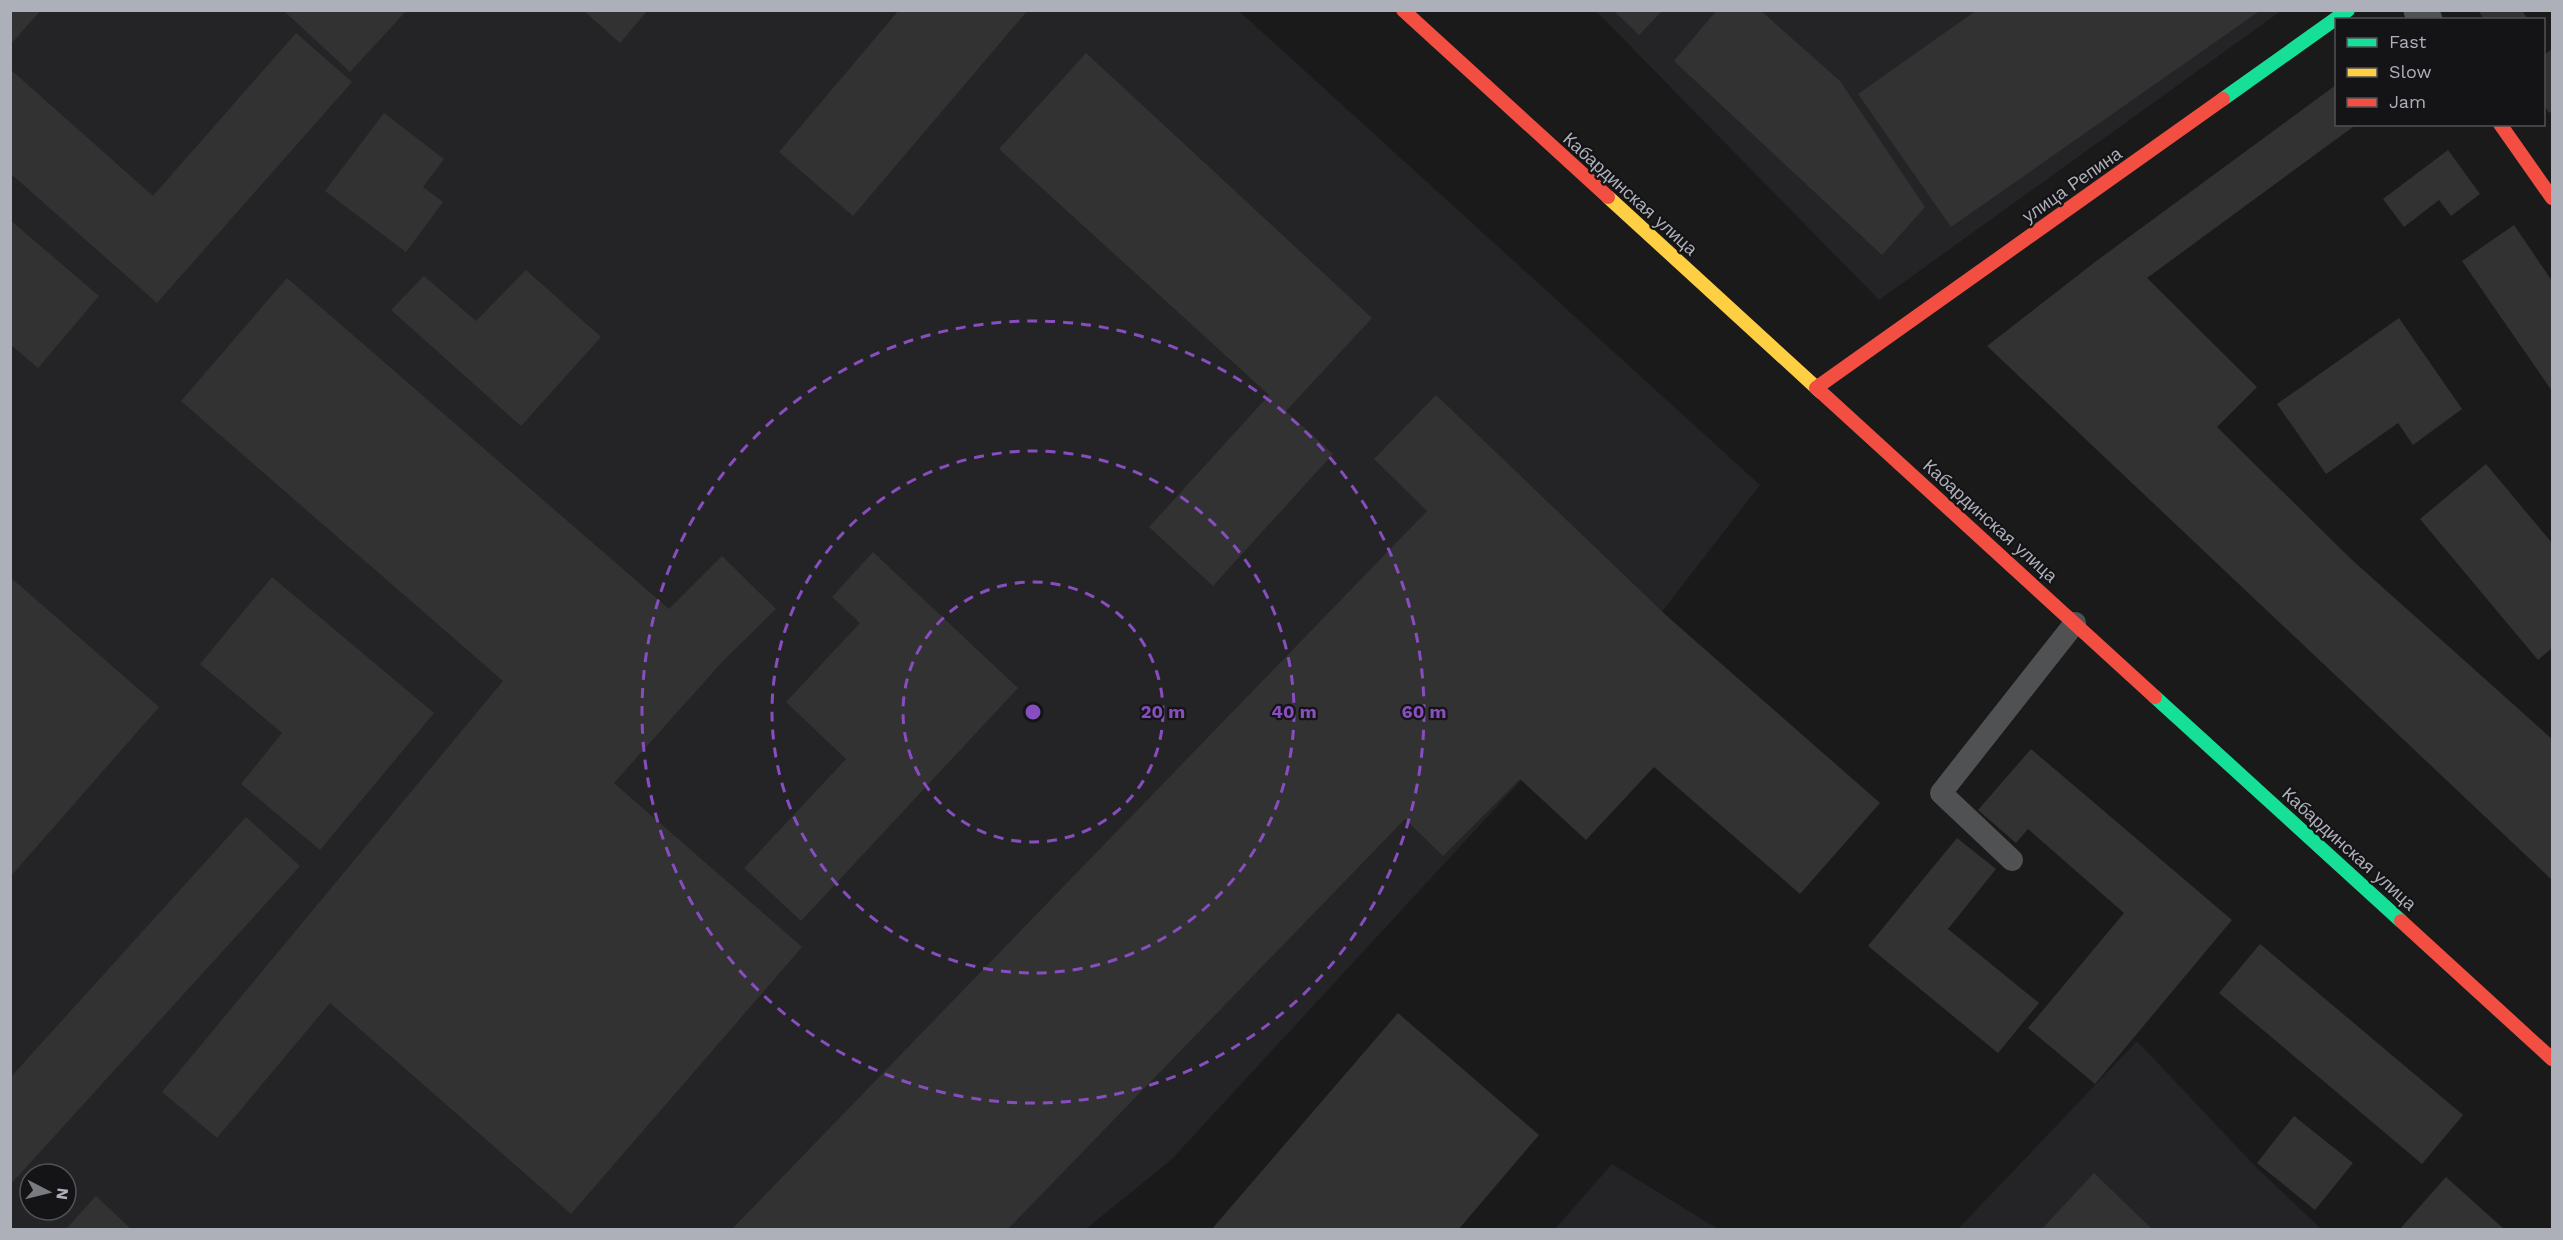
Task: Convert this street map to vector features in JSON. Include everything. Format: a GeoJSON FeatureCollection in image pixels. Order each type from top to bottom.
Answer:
{"type":"FeatureCollection","features":[{"type":"Feature","properties":{"kind":"main road","name":"Кабардинская улица"},"geometry":{"type":"LineString","coordinates":[[1402,10],[2553,1059]]}},
{"type":"Feature","properties":{"kind":"main road","name":"улица Репина"},"geometry":{"type":"LineString","coordinates":[[1816,388],[2335,19]]}},
{"type":"Feature","properties":{"kind":"main road"},"geometry":{"type":"LineString","coordinates":[[2501,126],[2553,198]]}},
{"type":"Feature","properties":{"kind":"lane"},"geometry":{"type":"LineString","coordinates":[[2012,860],[1941,793],[2075,623]]}},
{"type":"Feature","properties":{"kind":"shaded area"},"geometry":{"type":"Polygon","coordinates":[[[10,11],[1239,11],[1760,485],[1585,711],[1172,1159],[1086,1229],[11,1229],[10,11]]]}},
{"type":"Feature","properties":{"kind":"shaded area"},"geometry":{"type":"Polygon","coordinates":[[[1596,11],[2281,11],[1879,300],[1596,11]]]}},
{"type":"Feature","properties":{"kind":"shaded area"},"geometry":{"type":"Polygon","coordinates":[[[2137,1041],[2254,1165],[2321,1229],[1957,1230],[2137,1041]]]}},
{"type":"Feature","properties":{"kind":"shaded area"},"geometry":{"type":"Polygon","coordinates":[[[1612,1164],[1718,1229],[1555,1229],[1612,1164]]]}},
{"type":"Feature","properties":{"kind":"building"},"geometry":{"type":"Polygon","coordinates":[[[10,10],[41,10],[10,45],[10,10]]]}},
{"type":"Feature","properties":{"kind":"building"},"geometry":{"type":"Polygon","coordinates":[[[283,10],[407,10],[350,72],[283,10]]]}},
{"type":"Feature","properties":{"kind":"building"},"geometry":{"type":"Polygon","coordinates":[[[583,10],[648,10],[620,43],[583,10]]]}},
{"type":"Feature","properties":{"kind":"building"},"geometry":{"type":"Polygon","coordinates":[[[899,10],[1028,10],[853,216],[779,152],[899,10]]]}},
{"type":"Feature","properties":{"kind":"building"},"geometry":{"type":"Polygon","coordinates":[[[1613,10],[1663,10],[1639,35],[1613,10]]]}},
{"type":"Feature","properties":{"kind":"building"},"geometry":{"type":"Polygon","coordinates":[[[1717,10],[1760,10],[1840,81],[1925,207],[1882,255],[1674,61],[1717,10]]]}},
{"type":"Feature","properties":{"kind":"building"},"geometry":{"type":"Polygon","coordinates":[[[1977,10],[2261,10],[1951,227],[1858,94],[1977,10]]]}},
{"type":"Feature","properties":{"kind":"building"},"geometry":{"type":"Polygon","coordinates":[[[2478,10],[2522,10],[2527,18],[2483,18],[2478,10]]]}},
{"type":"Feature","properties":{"kind":"building"},"geometry":{"type":"Polygon","coordinates":[[[296,33],[352,82],[157,303],[10,173],[10,69],[153,196],[296,33]]]}},
{"type":"Feature","properties":{"kind":"building"},"geometry":{"type":"Polygon","coordinates":[[[2552,49],[2552,111],[2549,113],[2545,107],[2545,54],[2552,49]]]}},
{"type":"Feature","properties":{"kind":"building"},"geometry":{"type":"Polygon","coordinates":[[[1086,53],[1372,318],[1286,411],[1333,454],[1213,586],[1149,527],[1269,395],[999,149],[1086,53]]]}},
{"type":"Feature","properties":{"kind":"building"},"geometry":{"type":"Polygon","coordinates":[[[2335,86],[2335,126],[2354,126],[2147,278],[2257,387],[2217,427],[2351,559],[2552,739],[2552,880],[1987,346],[2095,262],[2335,86]]]}},
{"type":"Feature","properties":{"kind":"building"},"geometry":{"type":"Polygon","coordinates":[[[384,113],[444,159],[423,187],[443,202],[406,252],[325,191],[384,113]]]}},
{"type":"Feature","properties":{"kind":"building"},"geometry":{"type":"Polygon","coordinates":[[[2448,150],[2480,194],[2451,216],[2439,200],[2404,227],[2383,199],[2448,150]]]}},
{"type":"Feature","properties":{"kind":"building"},"geometry":{"type":"Polygon","coordinates":[[[10,220],[99,296],[38,368],[10,344],[10,220]]]}},
{"type":"Feature","properties":{"kind":"building"},"geometry":{"type":"Polygon","coordinates":[[[2514,225],[2552,281],[2552,391],[2462,261],[2514,225]]]}},
{"type":"Feature","properties":{"kind":"building"},"geometry":{"type":"Polygon","coordinates":[[[526,270],[601,337],[521,426],[391,310],[424,276],[476,321],[526,270]]]}},
{"type":"Feature","properties":{"kind":"building"},"geometry":{"type":"Polygon","coordinates":[[[287,278],[669,609],[722,556],[776,609],[722,662],[614,783],[802,947],[571,1214],[330,1003],[217,1138],[162,1092],[503,681],[181,401],[287,278]]]}},
{"type":"Feature","properties":{"kind":"building"},"geometry":{"type":"Polygon","coordinates":[[[2399,318],[2462,409],[2413,445],[2398,423],[2326,474],[2277,404],[2399,318]]]}},
{"type":"Feature","properties":{"kind":"building"},"geometry":{"type":"Polygon","coordinates":[[[1436,395],[1668,617],[1880,803],[1800,894],[1654,767],[1586,840],[1520,779],[1443,856],[1405,819],[1007,1230],[731,1230],[1427,511],[1374,459],[1436,395]]]}},
{"type":"Feature","properties":{"kind":"building"},"geometry":{"type":"Polygon","coordinates":[[[2486,464],[2552,543],[2552,648],[2538,660],[2420,519],[2486,464]]]}},
{"type":"Feature","properties":{"kind":"building"},"geometry":{"type":"Polygon","coordinates":[[[873,552],[1018,688],[801,921],[744,868],[846,759],[786,702],[860,623],[832,597],[873,552]]]}},
{"type":"Feature","properties":{"kind":"building"},"geometry":{"type":"Polygon","coordinates":[[[10,577],[159,707],[10,877],[10,577]]]}},
{"type":"Feature","properties":{"kind":"building"},"geometry":{"type":"Polygon","coordinates":[[[272,577],[434,713],[320,850],[241,784],[282,733],[200,664],[272,577]]]}},
{"type":"Feature","properties":{"kind":"building"},"geometry":{"type":"Polygon","coordinates":[[[2031,749],[2232,920],[2095,1084],[2028,1028],[2124,913],[2028,829],[2016,843],[1978,810],[2031,749]]]}},
{"type":"Feature","properties":{"kind":"building"},"geometry":{"type":"Polygon","coordinates":[[[246,817],[300,866],[31,1162],[18,1162],[18,1176],[10,1185],[10,1078],[246,817]]]}},
{"type":"Feature","properties":{"kind":"building"},"geometry":{"type":"Polygon","coordinates":[[[1957,838],[1996,869],[1948,929],[2039,1003],[1998,1053],[1868,946],[1957,838]]]}},
{"type":"Feature","properties":{"kind":"building"},"geometry":{"type":"Polygon","coordinates":[[[2260,944],[2463,1115],[2422,1164],[2219,993],[2260,944]]]}},
{"type":"Feature","properties":{"kind":"building"},"geometry":{"type":"Polygon","coordinates":[[[1398,1013],[1539,1135],[1458,1230],[1211,1230],[1398,1013]]]}},
{"type":"Feature","properties":{"kind":"building"},"geometry":{"type":"Polygon","coordinates":[[[2294,1116],[2353,1163],[2315,1210],[2257,1163],[2294,1116]]]}},
{"type":"Feature","properties":{"kind":"building"},"geometry":{"type":"Polygon","coordinates":[[[2094,1173],[2153,1230],[2041,1230],[2094,1173]]]}},
{"type":"Feature","properties":{"kind":"building"},"geometry":{"type":"Polygon","coordinates":[[[2446,1177],[2505,1230],[2399,1230],[2446,1177]]]}},
{"type":"Feature","properties":{"kind":"building"},"geometry":{"type":"Polygon","coordinates":[[[96,1196],[132,1230],[65,1230],[72,1222],[78,1222],[78,1216],[96,1196]]]}},
{"type":"Feature","properties":{"kind":"traffic: fast"},"geometry":{"type":"LineString","coordinates":[[2337,18],[2348,10]]}},
{"type":"Feature","properties":{"kind":"traffic: fast"},"geometry":{"type":"LineString","coordinates":[[2223,99],[2335,19]]}},
{"type":"Feature","properties":{"kind":"traffic: fast"},"geometry":{"type":"LineString","coordinates":[[2155,697],[2401,921]]}},
{"type":"Feature","properties":{"kind":"traffic: slow"},"geometry":{"type":"LineString","coordinates":[[1608,197],[1821,392]]}},
{"type":"Feature","properties":{"kind":"traffic: jam"},"geometry":{"type":"LineString","coordinates":[[1403,10],[1608,197]]}},
{"type":"Feature","properties":{"kind":"traffic: jam"},"geometry":{"type":"LineString","coordinates":[[1816,388],[2223,99]]}},
{"type":"Feature","properties":{"kind":"traffic: jam"},"geometry":{"type":"LineString","coordinates":[[2501,126],[2552,198]]}},
{"type":"Feature","properties":{"kind":"traffic: jam"},"geometry":{"type":"LineString","coordinates":[[1821,392],[2155,697]]}},
{"type":"Feature","properties":{"kind":"traffic: jam"},"geometry":{"type":"LineString","coordinates":[[2401,921],[2552,1059]]}}]}
